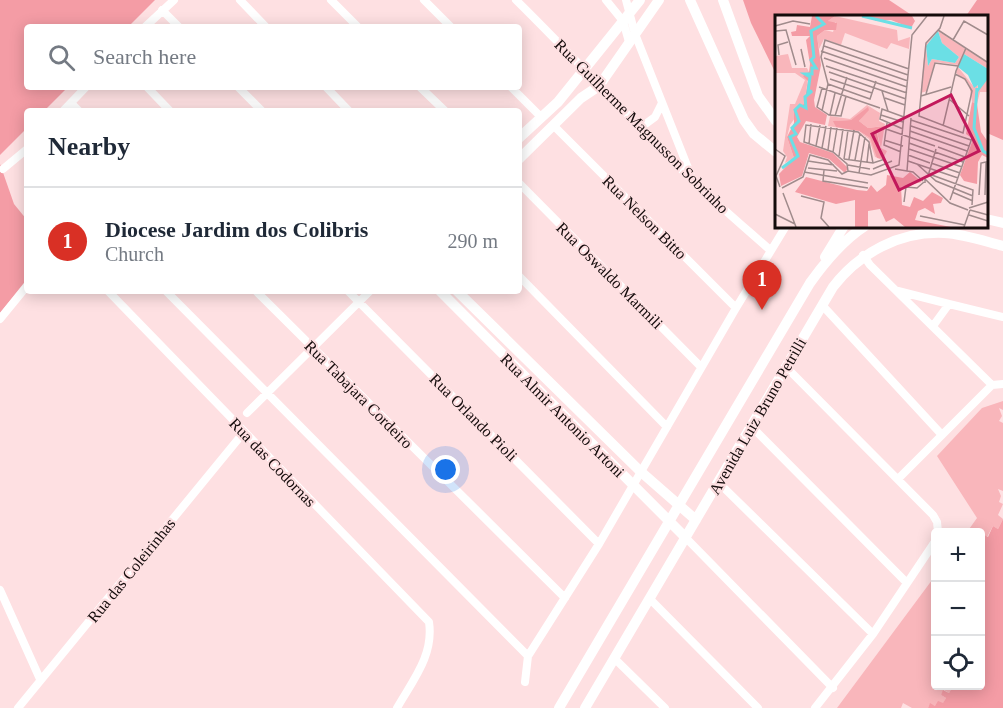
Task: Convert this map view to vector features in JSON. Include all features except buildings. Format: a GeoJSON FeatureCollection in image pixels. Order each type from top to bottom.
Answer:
{"type":"FeatureCollection","features":[{"type":"Feature","properties":{"kind":"main road"},"geometry":{"type":"LineString","coordinates":[[522,135],[558,102],[640,0]]}},
{"type":"Feature","properties":{"kind":"main road"},"geometry":{"type":"LineString","coordinates":[[522,156],[581,98],[599,86],[659,0]]}},
{"type":"Feature","properties":{"kind":"main road"},"geometry":{"type":"LineString","coordinates":[[690,0],[744,120],[754,134],[775,150]]}},
{"type":"Feature","properties":{"kind":"main road"},"geometry":{"type":"LineString","coordinates":[[723,0],[758,96],[775,118]]}},
{"type":"Feature","properties":{"kind":"main road"},"geometry":{"type":"LineString","coordinates":[[988,219],[1003,223]]}},
{"type":"Feature","properties":{"kind":"main road"},"geometry":{"type":"LineString","coordinates":[[822,266],[843,228]]}},
{"type":"Feature","properties":{"kind":"main road","name":"Avenida Luiz Bruno Petrilli"},"geometry":{"type":"LineString","coordinates":[[559,708],[677,506],[822,266],[862,228]]}},
{"type":"Feature","properties":{"kind":"main road","name":"Avenida Luiz Bruno Petrilli"},"geometry":{"type":"LineString","coordinates":[[585,708],[822,305],[846,270],[863,255],[912,236],[946,230],[1003,246]]}},
{"type":"Feature","properties":{"kind":"main road","name":"Rua Almir Antonio Artoni"},"geometry":{"type":"LineString","coordinates":[[443,294],[686,538]]}},
{"type":"Feature","properties":{"kind":"main road","name":"Rua Almir Antonio Artoni"},"geometry":{"type":"LineString","coordinates":[[460,294],[640,471],[677,506],[696,520]]}},
{"type":"Feature","properties":{"kind":"main road"},"geometry":{"type":"LineString","coordinates":[[753,379],[771,392]]}},
{"type":"Feature","properties":{"kind":"street"},"geometry":{"type":"LineString","coordinates":[[148,24],[174,0]]}},
{"type":"Feature","properties":{"kind":"street"},"geometry":{"type":"LineString","coordinates":[[240,0],[263,24]]}},
{"type":"Feature","properties":{"kind":"street"},"geometry":{"type":"LineString","coordinates":[[331,0],[355,24]]}},
{"type":"Feature","properties":{"kind":"street"},"geometry":{"type":"LineString","coordinates":[[424,0],[448,24]]}},
{"type":"Feature","properties":{"kind":"street","name":"Rua Guilherme Magnusson Sobrinho"},"geometry":{"type":"LineString","coordinates":[[516,0],[586,68],[599,86],[694,182],[770,250]]}},
{"type":"Feature","properties":{"kind":"street"},"geometry":{"type":"LineString","coordinates":[[606,0],[632,38],[662,103],[694,182]]}},
{"type":"Feature","properties":{"kind":"street"},"geometry":{"type":"LineString","coordinates":[[626,0],[631,12],[632,38]]}},
{"type":"Feature","properties":{"kind":"street"},"geometry":{"type":"LineString","coordinates":[[162,10],[176,24]]}},
{"type":"Feature","properties":{"kind":"street"},"geometry":{"type":"LineString","coordinates":[[66,108],[83,90]]}},
{"type":"Feature","properties":{"kind":"street"},"geometry":{"type":"LineString","coordinates":[[150,90],[167,108]]}},
{"type":"Feature","properties":{"kind":"street"},"geometry":{"type":"LineString","coordinates":[[241,90],[259,108]]}},
{"type":"Feature","properties":{"kind":"street"},"geometry":{"type":"LineString","coordinates":[[329,90],[346,108]]}},
{"type":"Feature","properties":{"kind":"street"},"geometry":{"type":"LineString","coordinates":[[423,90],[442,108]]}},
{"type":"Feature","properties":{"kind":"street"},"geometry":{"type":"LineString","coordinates":[[515,90],[541,117]]}},
{"type":"Feature","properties":{"kind":"street"},"geometry":{"type":"LineString","coordinates":[[71,103],[76,108]]}},
{"type":"Feature","properties":{"kind":"street"},"geometry":{"type":"LineString","coordinates":[[640,128],[655,117],[662,103]]}},
{"type":"Feature","properties":{"kind":"street","name":"Rua Nelson Bitto"},"geometry":{"type":"LineString","coordinates":[[554,126],[736,308]]}},
{"type":"Feature","properties":{"kind":"street"},"geometry":{"type":"LineString","coordinates":[[3,169],[24,152]]}},
{"type":"Feature","properties":{"kind":"street","name":"Rua Oswaldo Marmili"},"geometry":{"type":"LineString","coordinates":[[522,186],[701,368]]}},
{"type":"Feature","properties":{"kind":"street"},"geometry":{"type":"LineString","coordinates":[[525,682],[528,656],[599,544],[632,484],[785,228]]}},
{"type":"Feature","properties":{"kind":"street"},"geometry":{"type":"LineString","coordinates":[[863,255],[992,385]]}},
{"type":"Feature","properties":{"kind":"street"},"geometry":{"type":"LineString","coordinates":[[522,279],[667,427]]}},
{"type":"Feature","properties":{"kind":"street"},"geometry":{"type":"LineString","coordinates":[[0,319],[24,290]]}},
{"type":"Feature","properties":{"kind":"street"},"geometry":{"type":"LineString","coordinates":[[896,290],[1003,317]]}},
{"type":"Feature","properties":{"kind":"street","name":"Rua das Codornas"},"geometry":{"type":"LineString","coordinates":[[111,294],[429,621],[431,636],[428,655],[397,708]]}},
{"type":"Feature","properties":{"kind":"street"},"geometry":{"type":"LineString","coordinates":[[169,294],[528,656]]}},
{"type":"Feature","properties":{"kind":"street","name":"Rua Tabajara Cordeiro"},"geometry":{"type":"LineString","coordinates":[[259,294],[565,598]]}},
{"type":"Feature","properties":{"kind":"street","name":"Rua Orlando Pioli"},"geometry":{"type":"LineString","coordinates":[[351,294],[599,544]]}},
{"type":"Feature","properties":{"kind":"street"},"geometry":{"type":"LineString","coordinates":[[247,413],[367,294]]}},
{"type":"Feature","properties":{"kind":"street"},"geometry":{"type":"LineString","coordinates":[[933,326],[949,304]]}},
{"type":"Feature","properties":{"kind":"street"},"geometry":{"type":"LineString","coordinates":[[822,305],[942,435]]}},
{"type":"Feature","properties":{"kind":"street"},"geometry":{"type":"LineString","coordinates":[[786,367],[933,515],[938,528]]}},
{"type":"Feature","properties":{"kind":"street"},"geometry":{"type":"LineString","coordinates":[[898,479],[992,385],[1003,384]]}},
{"type":"Feature","properties":{"kind":"street"},"geometry":{"type":"LineString","coordinates":[[751,426],[907,583]]}},
{"type":"Feature","properties":{"kind":"street","name":"Rua das Coleirinhas"},"geometry":{"type":"LineString","coordinates":[[18,708],[244,432]]}},
{"type":"Feature","properties":{"kind":"street"},"geometry":{"type":"LineString","coordinates":[[718,482],[873,634]]}},
{"type":"Feature","properties":{"kind":"street"},"geometry":{"type":"LineString","coordinates":[[686,538],[833,687]]}},
{"type":"Feature","properties":{"kind":"street"},"geometry":{"type":"LineString","coordinates":[[815,708],[873,634],[931,547]]}},
{"type":"Feature","properties":{"kind":"street"},"geometry":{"type":"LineString","coordinates":[[0,590],[40,679]]}},
{"type":"Feature","properties":{"kind":"street"},"geometry":{"type":"LineString","coordinates":[[650,599],[758,708]]}},
{"type":"Feature","properties":{"kind":"street"},"geometry":{"type":"LineString","coordinates":[[614,658],[665,708]]}},
{"type":"Feature","properties":{"kind":"shaded area"},"geometry":{"type":"Polygon","coordinates":[[[0,0],[155,0],[131,24],[24,24],[24,90],[65,90],[47,108],[24,108],[24,131],[0,155],[0,0]]]}},
{"type":"Feature","properties":{"kind":"shaded area"},"geometry":{"type":"Polygon","coordinates":[[[743,0],[889,0],[912,15],[775,15],[775,72],[751,23],[743,0]]]}},
{"type":"Feature","properties":{"kind":"shaded area"},"geometry":{"type":"Polygon","coordinates":[[[977,0],[1003,0],[1003,140],[988,133],[988,15],[967,15],[977,0]]]}},
{"type":"Feature","properties":{"kind":"shaded area"},"geometry":{"type":"Polygon","coordinates":[[[0,164],[14,204],[24,216],[24,283],[0,313],[0,164]]]}},
{"type":"Feature","properties":{"kind":"shaded area"},"geometry":{"type":"Polygon","coordinates":[[[1003,401],[1003,410],[999,408],[1002,416],[999,421],[1003,423],[1003,491],[998,489],[1001,496],[999,502],[1003,504],[998,515],[1003,519],[998,529],[993,526],[987,537],[985,528],[970,528],[977,518],[937,456],[982,408],[1003,401]]]}},
{"type":"Feature","properties":{"kind":"shaded area"},"geometry":{"type":"Polygon","coordinates":[[[1003,519],[1003,708],[928,708],[930,703],[935,706],[938,701],[943,703],[946,698],[941,695],[943,690],[949,693],[951,690],[985,690],[985,536],[988,537],[993,526],[998,529],[1003,519]]]}},
{"type":"Feature","properties":{"kind":"shaded area"},"geometry":{"type":"Polygon","coordinates":[[[931,581],[931,690],[944,690],[941,695],[946,698],[943,704],[935,706],[930,704],[928,708],[912,708],[903,703],[901,708],[837,708],[931,581]]]}},
{"type":"Feature","properties":{"kind":"place","name":"Diocese Jardim dos Colibris"},"geometry":{"type":"Point","coordinates":[762,310]}}]}
